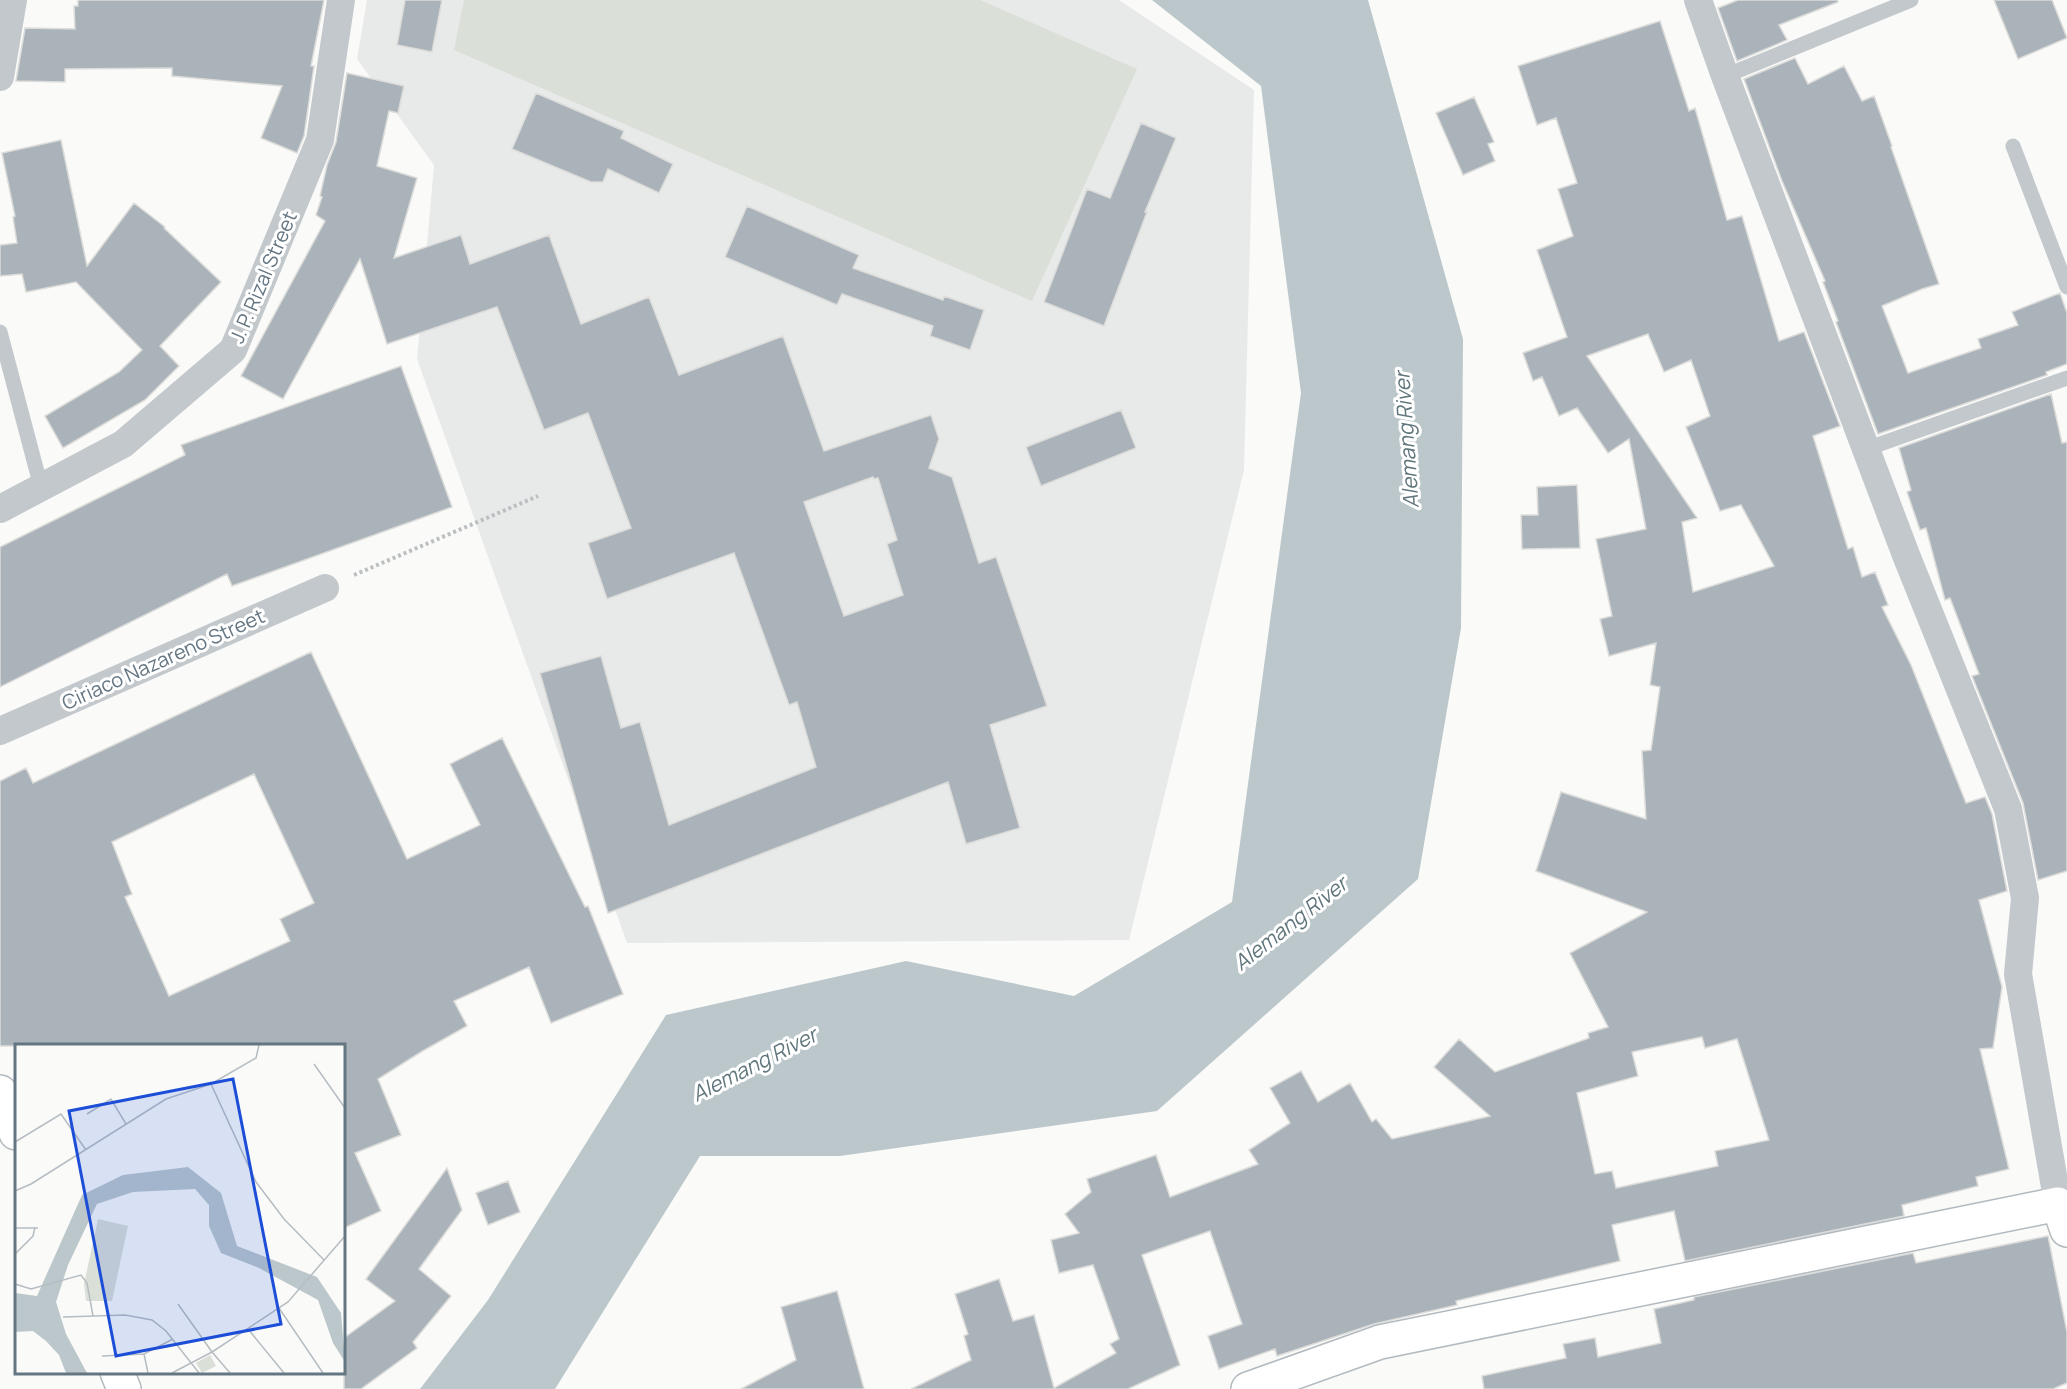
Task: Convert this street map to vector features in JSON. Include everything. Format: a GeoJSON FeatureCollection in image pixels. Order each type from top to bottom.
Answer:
{"type":"FeatureCollection","features":[{"type":"Feature","properties":{"kind":"street"},"geometry":{"type":"LineString","coordinates":[[0,77],[13,0]]}},
{"type":"Feature","properties":{"kind":"street","name":"J. P. Rizal Street"},"geometry":{"type":"LineString","coordinates":[[0,509],[123,444],[233,350],[320,140],[341,0]]}},
{"type":"Feature","properties":{"kind":"street"},"geometry":{"type":"LineString","coordinates":[[1248,1389],[1380,1342],[2062,1217],[2018,974],[2025,898],[2008,809],[1910,566],[1698,0]]}},
{"type":"Feature","properties":{"kind":"street","name":"Ciriaco Nazareno Street"},"geometry":{"type":"LineString","coordinates":[[0,731],[325,588]]}},
{"type":"Feature","properties":{"kind":"street"},"geometry":{"type":"LineString","coordinates":[[118,1374],[124,1389]]}},
{"type":"Feature","properties":{"kind":"lane"},"geometry":{"type":"LineString","coordinates":[[1725,76],[1911,0]]}},
{"type":"Feature","properties":{"kind":"lane"},"geometry":{"type":"LineString","coordinates":[[2013,146],[2067,287]]}},
{"type":"Feature","properties":{"kind":"lane"},"geometry":{"type":"LineString","coordinates":[[0,332],[41,487]]}},
{"type":"Feature","properties":{"kind":"lane"},"geometry":{"type":"LineString","coordinates":[[1866,449],[2067,378]]}},
{"type":"Feature","properties":{"kind":"path"},"geometry":{"type":"LineString","coordinates":[[325,588],[538,496]]}},
{"type":"Feature","properties":{"kind":"shaded area"},"geometry":{"type":"Polygon","coordinates":[[[367,0],[1119,0],[1254,90],[1244,470],[1129,940],[627,943],[417,359],[434,165],[357,59],[367,0]]]}},
{"type":"Feature","properties":{"kind":"shaded area"},"geometry":{"type":"Polygon","coordinates":[[[464,0],[980,0],[1137,69],[1032,301],[454,50],[464,0]]]}},
{"type":"Feature","properties":{"kind":"water","name":"Alemang River"},"geometry":{"type":"Polygon","coordinates":[[[1152,0],[1368,0],[1463,339],[1461,628],[1418,879],[1157,1111],[840,1156],[700,1156],[555,1389],[420,1389],[488,1300],[666,1015],[906,961],[1074,996],[1232,902],[1301,393],[1261,86],[1152,0]]]}},
{"type":"Feature","properties":{"kind":"building"},"geometry":{"type":"Polygon","coordinates":[[[78,0],[324,0],[311,66],[314,66],[304,136],[297,153],[261,138],[282,86],[172,76],[172,68],[65,69],[65,82],[16,81],[25,28],[75,29],[74,6],[78,6],[78,0]]]}},
{"type":"Feature","properties":{"kind":"building"},"geometry":{"type":"Polygon","coordinates":[[[405,0],[442,0],[432,52],[397,45],[405,0]]]}},
{"type":"Feature","properties":{"kind":"building"},"geometry":{"type":"Polygon","coordinates":[[[1738,0],[1837,0],[1838,2],[1779,25],[1787,40],[1737,61],[1718,8],[1738,0]]]}},
{"type":"Feature","properties":{"kind":"building"},"geometry":{"type":"Polygon","coordinates":[[[1994,0],[2052,0],[2067,38],[2018,59],[1994,0]]]}},
{"type":"Feature","properties":{"kind":"building"},"geometry":{"type":"Polygon","coordinates":[[[1660,21],[1689,111],[1695,108],[1727,220],[1742,216],[1779,341],[1804,332],[1840,426],[1813,436],[1848,549],[1853,547],[1862,577],[1875,572],[1888,605],[1882,607],[1911,665],[1966,803],[1985,797],[1992,814],[2007,891],[1979,900],[2002,987],[1993,1048],[1980,1049],[2009,1169],[1976,1177],[1978,1186],[1902,1205],[1904,1216],[1685,1261],[1674,1211],[1612,1225],[1620,1261],[1456,1301],[1457,1305],[1374,1324],[1277,1356],[1275,1349],[1219,1369],[1208,1336],[1242,1324],[1210,1231],[1142,1255],[1180,1365],[1128,1389],[911,1389],[971,1360],[964,1336],[968,1334],[955,1294],[999,1279],[1013,1321],[1034,1315],[1054,1388],[1116,1353],[1110,1344],[1119,1339],[1093,1265],[1059,1273],[1051,1240],[1079,1233],[1065,1214],[1091,1192],[1087,1179],[1156,1155],[1170,1197],[1258,1164],[1249,1150],[1290,1123],[1270,1088],[1301,1071],[1318,1102],[1350,1083],[1372,1122],[1376,1119],[1392,1139],[1490,1116],[1434,1067],[1459,1039],[1495,1072],[1589,1038],[1588,1033],[1608,1027],[1570,953],[1647,912],[1536,871],[1561,792],[1646,819],[1642,751],[1651,750],[1660,687],[1650,685],[1656,643],[1609,656],[1600,619],[1612,616],[1596,539],[1646,529],[1629,439],[1608,453],[1577,408],[1559,416],[1542,377],[1533,381],[1523,353],[1567,337],[1537,250],[1573,236],[1558,189],[1577,183],[1556,118],[1537,125],[1518,66],[1660,21]],[[1648,334],[1587,356],[1697,518],[1682,522],[1693,592],[1774,566],[1741,505],[1720,511],[1686,427],[1710,416],[1691,360],[1664,372],[1648,334]],[[1702,1037],[1632,1052],[1638,1076],[1577,1093],[1595,1174],[1612,1171],[1616,1188],[1718,1166],[1715,1151],[1769,1140],[1737,1039],[1705,1048],[1702,1037]]]}},
{"type":"Feature","properties":{"kind":"building"},"geometry":{"type":"Polygon","coordinates":[[[1795,58],[1808,84],[1844,66],[1862,101],[1874,96],[1892,146],[1939,284],[1882,306],[1908,373],[1981,348],[1978,339],[2018,325],[2012,312],[2060,293],[2067,313],[2067,364],[2046,372],[2047,375],[1878,434],[1836,322],[1838,321],[1823,282],[1825,281],[1782,181],[1744,79],[1795,58]]]}},
{"type":"Feature","properties":{"kind":"building"},"geometry":{"type":"Polygon","coordinates":[[[347,73],[404,86],[398,113],[389,111],[377,166],[417,178],[394,258],[461,235],[470,264],[549,235],[581,324],[649,297],[679,375],[783,336],[824,451],[931,415],[939,439],[929,468],[952,477],[979,563],[996,557],[1047,706],[990,725],[1020,828],[966,844],[948,782],[608,913],[540,673],[601,656],[621,728],[640,722],[669,825],[816,767],[797,702],[789,705],[734,553],[607,599],[588,543],[631,528],[588,413],[544,430],[497,307],[387,344],[360,259],[283,399],[241,376],[325,221],[316,215],[322,197],[320,196],[327,165],[336,142],[347,73]],[[873,477],[804,502],[844,616],[903,595],[887,544],[897,540],[878,478],[873,477]]]}},
{"type":"Feature","properties":{"kind":"building"},"geometry":{"type":"Polygon","coordinates":[[[536,93],[624,131],[621,138],[673,164],[659,193],[608,169],[603,182],[591,182],[512,149],[536,93]]]}},
{"type":"Feature","properties":{"kind":"building"},"geometry":{"type":"Polygon","coordinates":[[[1474,97],[1494,142],[1488,144],[1495,161],[1463,175],[1436,113],[1474,97]]]}},
{"type":"Feature","properties":{"kind":"building"},"geometry":{"type":"Polygon","coordinates":[[[1141,123],[1176,138],[1145,212],[1147,212],[1104,326],[1044,302],[1087,189],[1110,198],[1141,123]]]}},
{"type":"Feature","properties":{"kind":"building"},"geometry":{"type":"Polygon","coordinates":[[[61,140],[87,266],[134,203],[165,227],[221,282],[160,346],[179,366],[145,400],[63,448],[45,416],[119,372],[142,350],[76,282],[26,292],[22,274],[0,276],[0,245],[17,243],[13,217],[15,216],[2,153],[61,140]]]}},
{"type":"Feature","properties":{"kind":"building"},"geometry":{"type":"Polygon","coordinates":[[[747,206],[859,255],[853,268],[943,300],[944,296],[984,310],[970,350],[930,336],[933,326],[842,294],[837,305],[725,257],[747,206]]]}},
{"type":"Feature","properties":{"kind":"building"},"geometry":{"type":"Polygon","coordinates":[[[401,366],[452,507],[232,586],[227,574],[0,687],[0,547],[185,455],[181,445],[401,366]]]}},
{"type":"Feature","properties":{"kind":"building"},"geometry":{"type":"Polygon","coordinates":[[[2051,394],[2062,443],[2067,442],[2067,871],[2038,880],[2023,803],[1972,676],[1979,674],[1950,598],[1945,600],[1926,528],[1920,530],[1907,492],[1911,490],[1899,448],[2051,394]]]}},
{"type":"Feature","properties":{"kind":"building"},"geometry":{"type":"Polygon","coordinates":[[[1121,410],[1136,448],[1041,486],[1026,447],[1121,410]]]}},
{"type":"Feature","properties":{"kind":"building"},"geometry":{"type":"Polygon","coordinates":[[[1577,485],[1580,548],[1522,549],[1521,515],[1538,515],[1537,487],[1577,485]]]}},
{"type":"Feature","properties":{"kind":"building"},"geometry":{"type":"Polygon","coordinates":[[[311,652],[407,859],[480,825],[450,764],[502,738],[585,907],[588,906],[623,994],[551,1023],[529,967],[454,1001],[467,1026],[378,1079],[401,1135],[355,1153],[381,1211],[345,1228],[345,1044],[15,1044],[15,1046],[0,1046],[0,781],[26,768],[33,783],[311,652]],[[254,774],[112,842],[132,894],[125,897],[169,996],[290,941],[280,919],[314,903],[254,774]]]}},
{"type":"Feature","properties":{"kind":"building"},"geometry":{"type":"Polygon","coordinates":[[[447,1168],[462,1210],[419,1269],[451,1296],[413,1342],[417,1348],[361,1389],[344,1389],[345,1337],[395,1301],[366,1279],[447,1168]]]}},
{"type":"Feature","properties":{"kind":"building"},"geometry":{"type":"Polygon","coordinates":[[[508,1181],[520,1212],[488,1225],[476,1193],[508,1181]]]}},
{"type":"Feature","properties":{"kind":"building"},"geometry":{"type":"Polygon","coordinates":[[[2048,1236],[2067,1332],[2067,1383],[2053,1389],[1484,1389],[1482,1376],[1566,1358],[1563,1344],[1595,1338],[1598,1357],[1661,1343],[1654,1309],[1694,1300],[1694,1297],[1913,1253],[1916,1263],[2048,1236]]]}},
{"type":"Feature","properties":{"kind":"building"},"geometry":{"type":"Polygon","coordinates":[[[837,1291],[864,1389],[741,1389],[796,1360],[781,1307],[837,1291]]]}}]}
